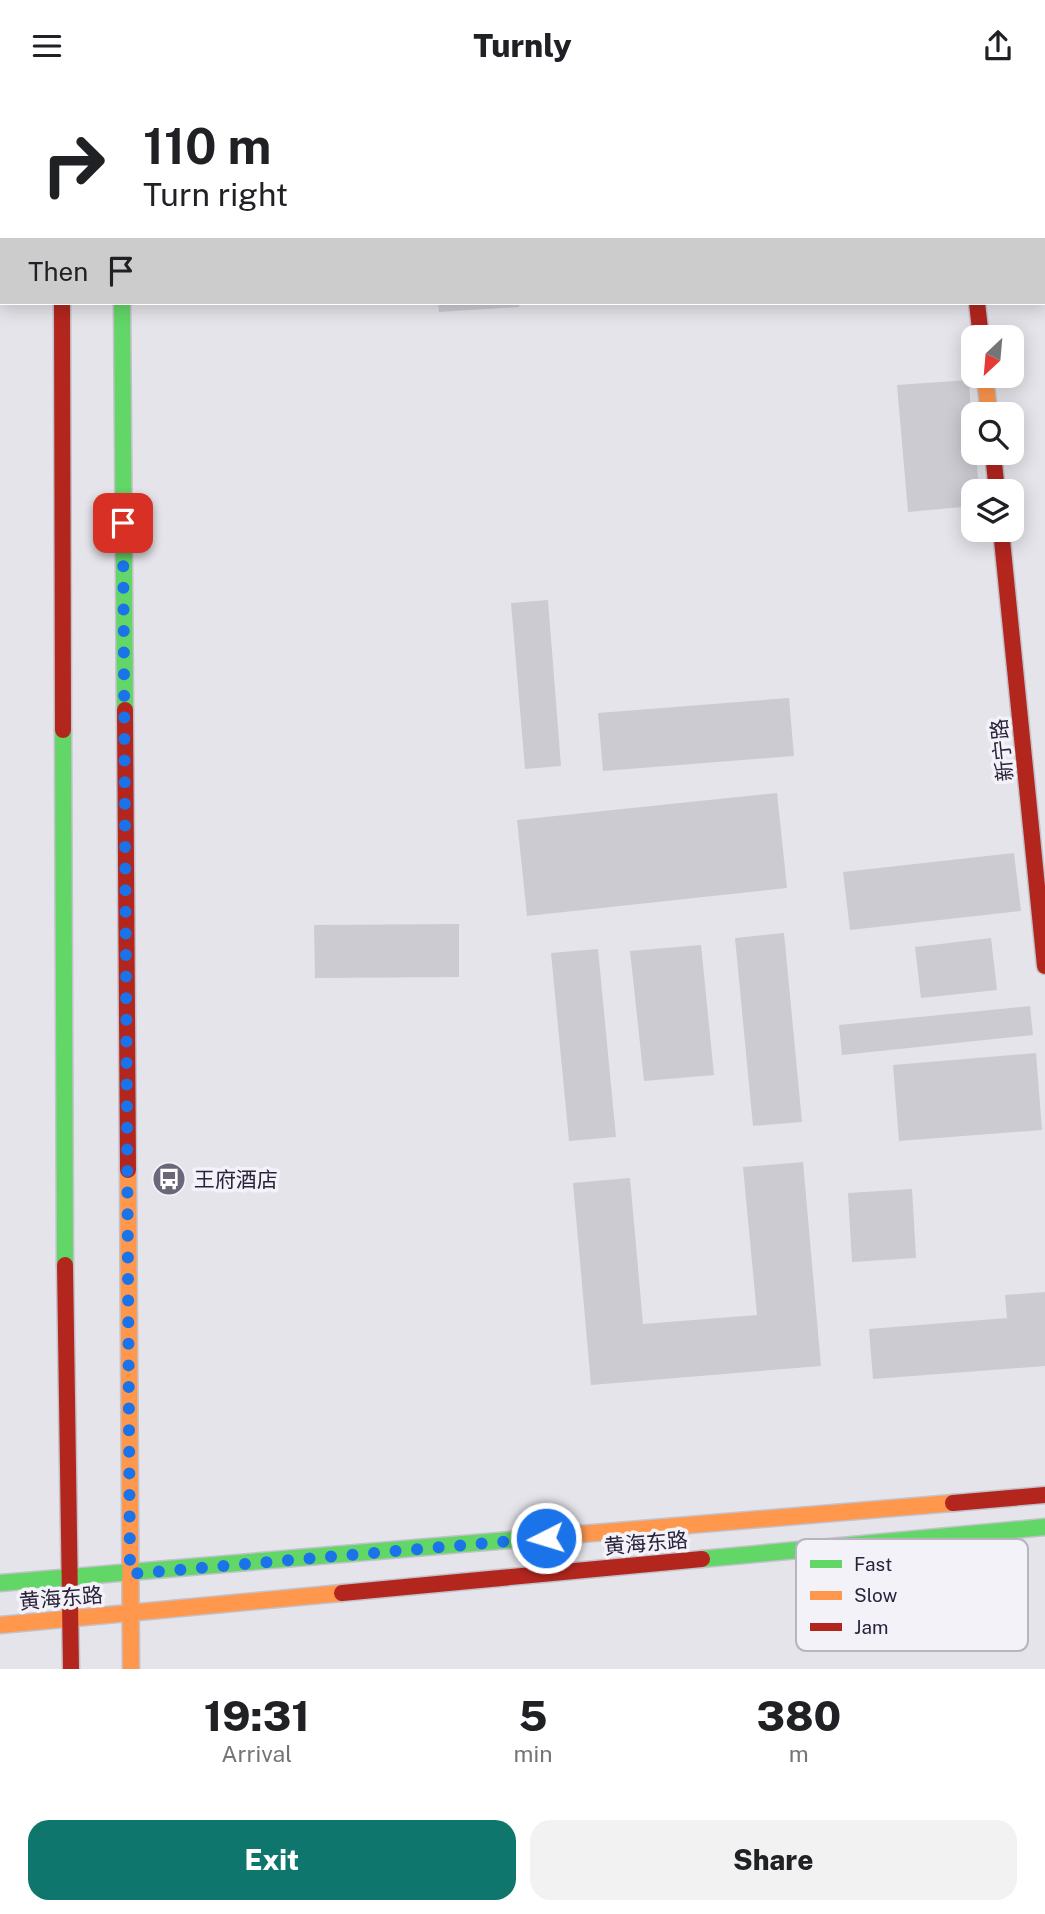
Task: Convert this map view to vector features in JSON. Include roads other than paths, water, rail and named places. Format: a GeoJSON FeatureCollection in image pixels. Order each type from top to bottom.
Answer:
{"type":"FeatureCollection","features":[{"type":"Feature","properties":{"kind":"main road"},"geometry":{"type":"LineString","coordinates":[[62,305],[64,1162],[71,1669]]}},
{"type":"Feature","properties":{"kind":"main road"},"geometry":{"type":"LineString","coordinates":[[122,305],[131,1669]]}},
{"type":"Feature","properties":{"kind":"main road"},"geometry":{"type":"LineString","coordinates":[[977,305],[980,325]]}},
{"type":"Feature","properties":{"kind":"main road","name":"新宁路"},"geometry":{"type":"LineString","coordinates":[[1002,542],[1045,966]]}},
{"type":"Feature","properties":{"kind":"main road","name":"黄海东路"},"geometry":{"type":"LineString","coordinates":[[0,1583],[1045,1495]]}},
{"type":"Feature","properties":{"kind":"main road","name":"黄海东路"},"geometry":{"type":"LineString","coordinates":[[917,1539],[1045,1527]]}},
{"type":"Feature","properties":{"kind":"main road","name":"黄海东路"},"geometry":{"type":"LineString","coordinates":[[0,1625],[796,1550]]}},
{"type":"Feature","properties":{"kind":"place","name":"王府酒店"},"geometry":{"type":"Point","coordinates":[169,1179]}}]}
